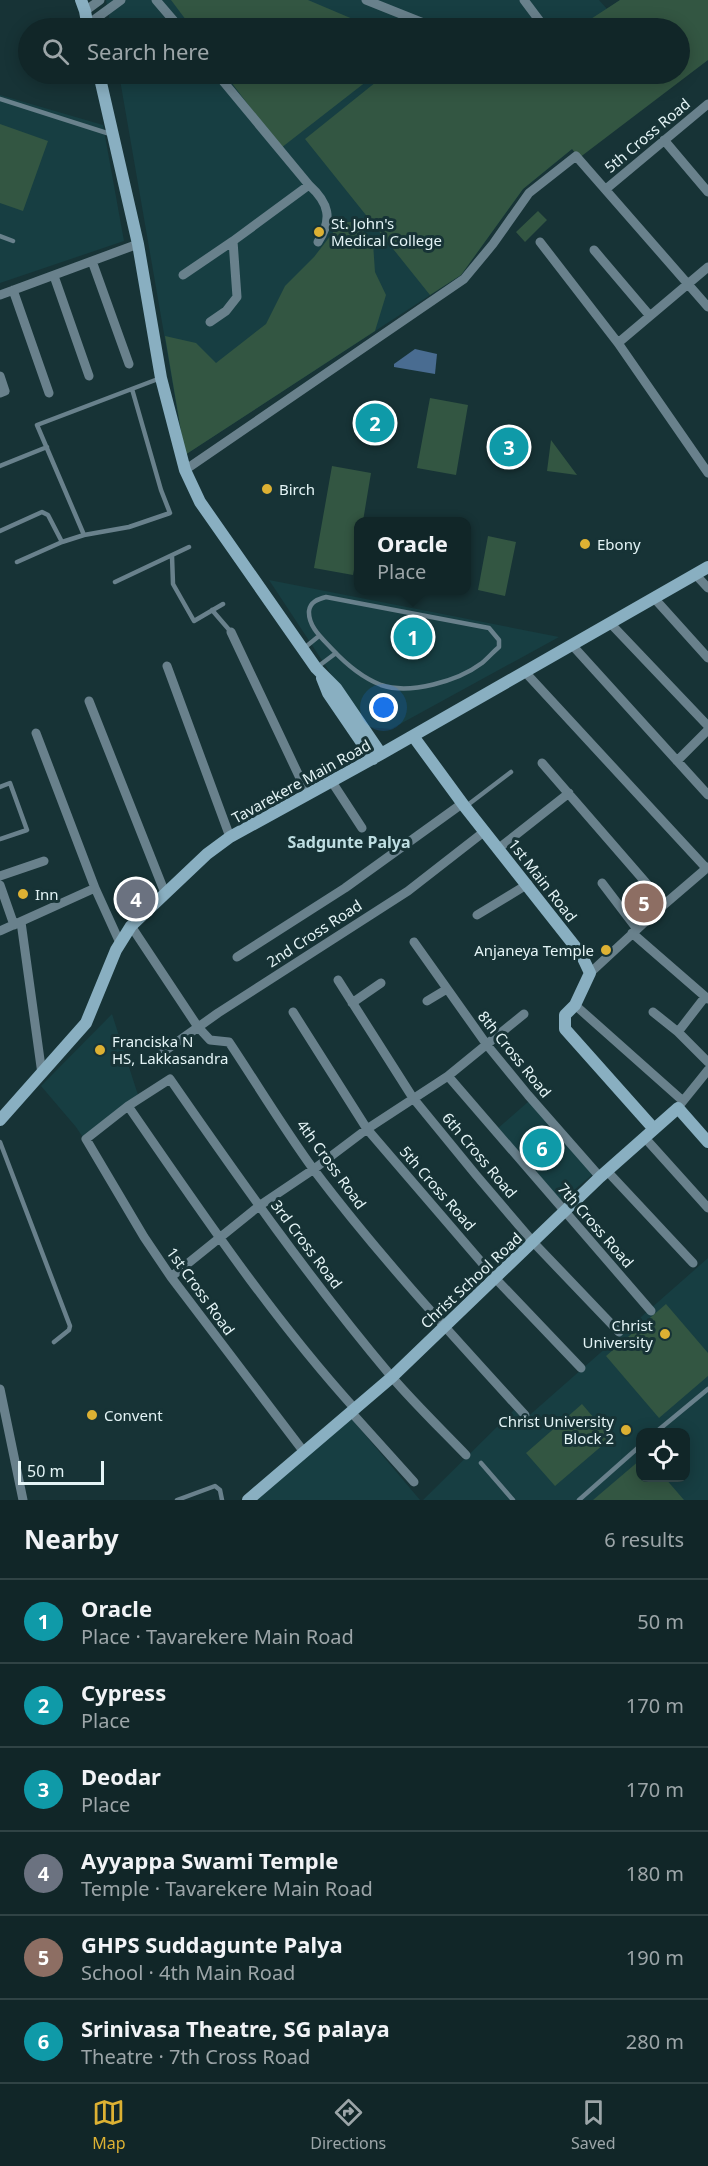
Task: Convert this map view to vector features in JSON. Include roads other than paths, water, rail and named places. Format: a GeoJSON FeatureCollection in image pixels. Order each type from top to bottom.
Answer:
{"type":"FeatureCollection","features":[{"type":"Feature","properties":{"kind":"main road"},"geometry":{"type":"LineString","coordinates":[[101,84],[138,244],[161,378],[185,470],[200,502],[318,671],[336,688],[377,756]]}},
{"type":"Feature","properties":{"kind":"main road","name":"Tavarekere Main Road"},"geometry":{"type":"LineString","coordinates":[[0,1120],[86,1023],[120,943],[131,926],[207,854],[230,837],[332,782],[708,567]]}},
{"type":"Feature","properties":{"kind":"main road","name":"1st Main Road"},"geometry":{"type":"LineString","coordinates":[[413,736],[581,954],[590,973]]}},
{"type":"Feature","properties":{"kind":"main road"},"geometry":{"type":"LineString","coordinates":[[590,973],[575,1005],[565,1015],[565,1029],[649,1133]]}},
{"type":"Feature","properties":{"kind":"main road"},"geometry":{"type":"LineString","coordinates":[[680,1105],[708,1142]]}},
{"type":"Feature","properties":{"kind":"main road","name":"Christ School Road"},"geometry":{"type":"LineString","coordinates":[[248,1500],[392,1377],[603,1174],[680,1105]]}},
{"type":"Feature","properties":{"kind":"street"},"geometry":{"type":"LineString","coordinates":[[83,5],[100,0]]}},
{"type":"Feature","properties":{"kind":"street"},"geometry":{"type":"LineString","coordinates":[[99,18],[121,0]]}},
{"type":"Feature","properties":{"kind":"street"},"geometry":{"type":"LineString","coordinates":[[156,0],[171,18]]}},
{"type":"Feature","properties":{"kind":"street"},"geometry":{"type":"LineString","coordinates":[[366,0],[411,18]]}},
{"type":"Feature","properties":{"kind":"street"},"geometry":{"type":"LineString","coordinates":[[524,0],[538,18]]}},
{"type":"Feature","properties":{"kind":"street"},"geometry":{"type":"LineString","coordinates":[[225,84],[326,205],[325,231],[318,242]]}},
{"type":"Feature","properties":{"kind":"street","name":"5th Cross Road"},"geometry":{"type":"LineString","coordinates":[[606,189],[708,104]]}},
{"type":"Feature","properties":{"kind":"street"},"geometry":{"type":"LineString","coordinates":[[664,140],[708,192]]}},
{"type":"Feature","properties":{"kind":"street"},"geometry":{"type":"LineString","coordinates":[[185,470],[464,279],[493,244],[528,193],[576,156],[708,307]]}},
{"type":"Feature","properties":{"kind":"street"},"geometry":{"type":"LineString","coordinates":[[183,275],[309,185]]}},
{"type":"Feature","properties":{"kind":"street"},"geometry":{"type":"LineString","coordinates":[[210,322],[226,311],[237,297],[233,241]]}},
{"type":"Feature","properties":{"kind":"street"},"geometry":{"type":"LineString","coordinates":[[540,242],[618,343],[708,473]]}},
{"type":"Feature","properties":{"kind":"street"},"geometry":{"type":"LineString","coordinates":[[0,295],[138,244]]}},
{"type":"Feature","properties":{"kind":"street"},"geometry":{"type":"LineString","coordinates":[[594,250],[650,316]]}},
{"type":"Feature","properties":{"kind":"street"},"geometry":{"type":"LineString","coordinates":[[92,261],[129,364]]}},
{"type":"Feature","properties":{"kind":"street"},"geometry":{"type":"LineString","coordinates":[[618,343],[708,267]]}},
{"type":"Feature","properties":{"kind":"street"},"geometry":{"type":"LineString","coordinates":[[54,276],[89,376]]}},
{"type":"Feature","properties":{"kind":"street"},"geometry":{"type":"LineString","coordinates":[[14,290],[49,393]]}},
{"type":"Feature","properties":{"kind":"street"},"geometry":{"type":"LineString","coordinates":[[0,376],[5,391],[0,393]]}},
{"type":"Feature","properties":{"kind":"street"},"geometry":{"type":"LineString","coordinates":[[695,574],[708,588]]}},
{"type":"Feature","properties":{"kind":"street"},"geometry":{"type":"LineString","coordinates":[[654,598],[708,658]]}},
{"type":"Feature","properties":{"kind":"street"},"geometry":{"type":"LineString","coordinates":[[610,623],[708,728],[677,761]]}},
{"type":"Feature","properties":{"kind":"street"},"geometry":{"type":"LineString","coordinates":[[231,632],[308,795]]}},
{"type":"Feature","properties":{"kind":"street"},"geometry":{"type":"LineString","coordinates":[[572,645],[708,795]]}},
{"type":"Feature","properties":{"kind":"street"},"geometry":{"type":"LineString","coordinates":[[167,666],[230,837]]}},
{"type":"Feature","properties":{"kind":"street"},"geometry":{"type":"LineString","coordinates":[[525,672],[707,868],[590,973]]}},
{"type":"Feature","properties":{"kind":"street"},"geometry":{"type":"LineString","coordinates":[[89,701],[165,893]]}},
{"type":"Feature","properties":{"kind":"street"},"geometry":{"type":"LineString","coordinates":[[36,733],[95,888],[120,943]]}},
{"type":"Feature","properties":{"kind":"street"},"geometry":{"type":"LineString","coordinates":[[542,763],[646,885],[659,909]]}},
{"type":"Feature","properties":{"kind":"street"},"geometry":{"type":"LineString","coordinates":[[332,782],[362,828]]}},
{"type":"Feature","properties":{"kind":"street"},"geometry":{"type":"LineString","coordinates":[[499,848],[569,793]]}},
{"type":"Feature","properties":{"kind":"street"},"geometry":{"type":"LineString","coordinates":[[237,957],[345,888],[464,805]]}},
{"type":"Feature","properties":{"kind":"street","name":"2nd Cross Road"},"geometry":{"type":"LineString","coordinates":[[156,1058],[198,1027],[408,891],[485,831]]}},
{"type":"Feature","properties":{"kind":"street"},"geometry":{"type":"LineString","coordinates":[[0,876],[44,861]]}},
{"type":"Feature","properties":{"kind":"street"},"geometry":{"type":"LineString","coordinates":[[602,883],[635,931],[707,998],[678,1032]]}},
{"type":"Feature","properties":{"kind":"street"},"geometry":{"type":"LineString","coordinates":[[477,915],[528,884]]}},
{"type":"Feature","properties":{"kind":"street"},"geometry":{"type":"LineString","coordinates":[[0,885],[18,924],[42,1074]]}},
{"type":"Feature","properties":{"kind":"street"},"geometry":{"type":"LineString","coordinates":[[0,931],[95,888]]}},
{"type":"Feature","properties":{"kind":"street","name":"4th Cross Road"},"geometry":{"type":"LineString","coordinates":[[131,926],[198,1027],[210,1040],[229,1041],[314,1169],[378,1250],[525,1415]]}},
{"type":"Feature","properties":{"kind":"street","name":"8th Cross Road"},"geometry":{"type":"LineString","coordinates":[[414,942],[487,1045],[528,1095],[603,1174],[693,1263]]}},
{"type":"Feature","properties":{"kind":"street","name":"6th Cross Road"},"geometry":{"type":"LineString","coordinates":[[338,980],[413,1098],[533,1242],[619,1332]]}},
{"type":"Feature","properties":{"kind":"street"},"geometry":{"type":"LineString","coordinates":[[352,1003],[381,983]]}},
{"type":"Feature","properties":{"kind":"street"},"geometry":{"type":"LineString","coordinates":[[427,1001],[447,989]]}},
{"type":"Feature","properties":{"kind":"street"},"geometry":{"type":"LineString","coordinates":[[575,1005],[680,1105],[708,1070]]}},
{"type":"Feature","properties":{"kind":"street","name":"5th Cross Road"},"geometry":{"type":"LineString","coordinates":[[293,1012],[367,1129],[495,1278],[581,1368]]}},
{"type":"Feature","properties":{"kind":"street"},"geometry":{"type":"LineString","coordinates":[[653,1012],[678,1032],[708,1062]]}},
{"type":"Feature","properties":{"kind":"street"},"geometry":{"type":"LineString","coordinates":[[171,1277],[259,1206],[314,1169],[367,1129],[448,1076],[524,1014]]}},
{"type":"Feature","properties":{"kind":"street","name":"7th Cross Road"},"geometry":{"type":"LineString","coordinates":[[448,1076],[651,1311]]}},
{"type":"Feature","properties":{"kind":"street","name":"3rd Cross Road"},"geometry":{"type":"LineString","coordinates":[[128,1106],[170,1079],[259,1206],[392,1377],[466,1455]]}},
{"type":"Feature","properties":{"kind":"street"},"geometry":{"type":"LineString","coordinates":[[128,1106],[219,1237],[311,1360],[414,1482]]}},
{"type":"Feature","properties":{"kind":"street","name":"1st Cross Road"},"geometry":{"type":"LineString","coordinates":[[128,1106],[86,1139],[144,1238],[171,1277],[304,1452]]}},
{"type":"Feature","properties":{"kind":"street"},"geometry":{"type":"LineString","coordinates":[[649,1133],[708,1208]]}},
{"type":"Feature","properties":{"kind":"street"},"geometry":{"type":"LineString","coordinates":[[0,1389],[23,1500]]}},
{"type":"Feature","properties":{"kind":"lane"},"geometry":{"type":"LineString","coordinates":[[0,99],[113,135]]}},
{"type":"Feature","properties":{"kind":"lane"},"geometry":{"type":"LineString","coordinates":[[0,236],[13,241]]}},
{"type":"Feature","properties":{"kind":"lane"},"geometry":{"type":"LineString","coordinates":[[84,535],[37,425],[161,378]]}},
{"type":"Feature","properties":{"kind":"lane"},"geometry":{"type":"LineString","coordinates":[[17,562],[62,542],[129,526],[170,513],[161,490],[132,389]]}},
{"type":"Feature","properties":{"kind":"lane"},"geometry":{"type":"LineString","coordinates":[[0,466],[47,447]]}},
{"type":"Feature","properties":{"kind":"lane"},"geometry":{"type":"LineString","coordinates":[[0,531],[42,512],[48,515],[62,542]]}},
{"type":"Feature","properties":{"kind":"lane"},"geometry":{"type":"LineString","coordinates":[[116,582],[189,547]]}},
{"type":"Feature","properties":{"kind":"lane"},"geometry":{"type":"LineString","coordinates":[[172,556],[173,584],[195,621],[223,604]]}},
{"type":"Feature","properties":{"kind":"lane"},"geometry":{"type":"LineString","coordinates":[[326,597],[489,628],[498,640],[499,647],[481,664],[448,680],[414,689],[381,685],[351,667],[320,636],[313,628],[309,612],[311,605],[326,597]]}},
{"type":"Feature","properties":{"kind":"lane"},"geometry":{"type":"LineString","coordinates":[[212,610],[231,632]]}},
{"type":"Feature","properties":{"kind":"lane"},"geometry":{"type":"LineString","coordinates":[[303,649],[320,636]]}},
{"type":"Feature","properties":{"kind":"lane"},"geometry":{"type":"LineString","coordinates":[[318,671],[336,653]]}},
{"type":"Feature","properties":{"kind":"lane"},"geometry":{"type":"LineString","coordinates":[[464,805],[511,772]]}},
{"type":"Feature","properties":{"kind":"lane"},"geometry":{"type":"LineString","coordinates":[[0,787],[10,783],[27,830],[0,839]]}},
{"type":"Feature","properties":{"kind":"lane"},"geometry":{"type":"LineString","coordinates":[[0,1142],[70,1328],[54,1342]]}},
{"type":"Feature","properties":{"kind":"lane"},"geometry":{"type":"LineString","coordinates":[[661,1428],[708,1389]]}},
{"type":"Feature","properties":{"kind":"lane"},"geometry":{"type":"LineString","coordinates":[[579,1500],[636,1450]]}},
{"type":"Feature","properties":{"kind":"lane"},"geometry":{"type":"LineString","coordinates":[[481,1463],[513,1500]]}},
{"type":"Feature","properties":{"kind":"lane"},"geometry":{"type":"LineString","coordinates":[[177,1500],[215,1486],[220,1490],[222,1500]]}},
{"type":"Feature","properties":{"kind":"water"},"geometry":{"type":"Polygon","coordinates":[[[415,349],[437,354],[435,374],[394,367],[394,364],[415,349]]]}},
{"type":"Feature","properties":{"kind":"place","name":"St. John's Medical College"},"geometry":{"type":"Point","coordinates":[319,232]}},
{"type":"Feature","properties":{"kind":"place","name":"Cypress"},"geometry":{"type":"Point","coordinates":[375,423]}},
{"type":"Feature","properties":{"kind":"place","name":"Deodar"},"geometry":{"type":"Point","coordinates":[509,447]}},
{"type":"Feature","properties":{"kind":"place","name":"Birch"},"geometry":{"type":"Point","coordinates":[267,489]}},
{"type":"Feature","properties":{"kind":"place","name":"Ebony"},"geometry":{"type":"Point","coordinates":[585,544]}},
{"type":"Feature","properties":{"kind":"place","name":"Oracle"},"geometry":{"type":"Point","coordinates":[413,637]}},
{"type":"Feature","properties":{"kind":"place","name":"Inn"},"geometry":{"type":"Point","coordinates":[23,894]}},
{"type":"Feature","properties":{"kind":"place","name":"Ayyappa Swami Temple"},"geometry":{"type":"Point","coordinates":[136,899]}},
{"type":"Feature","properties":{"kind":"place","name":"GHPS Suddagunte Palya"},"geometry":{"type":"Point","coordinates":[644,903]}},
{"type":"Feature","properties":{"kind":"place","name":"Anjaneya Temple"},"geometry":{"type":"Point","coordinates":[606,950]}},
{"type":"Feature","properties":{"kind":"place","name":"Franciska N HS, Lakkasandra"},"geometry":{"type":"Point","coordinates":[100,1050]}},
{"type":"Feature","properties":{"kind":"place","name":"Srinivasa Theatre, SG palaya"},"geometry":{"type":"Point","coordinates":[542,1148]}},
{"type":"Feature","properties":{"kind":"place","name":"Christ University"},"geometry":{"type":"Point","coordinates":[665,1334]}},
{"type":"Feature","properties":{"kind":"place","name":"Convent"},"geometry":{"type":"Point","coordinates":[92,1415]}},
{"type":"Feature","properties":{"kind":"place","name":"Christ University Block 2"},"geometry":{"type":"Point","coordinates":[626,1430]}},
{"type":"Feature","properties":{"kind":"district","name":"Sadgunte Palya"},"geometry":{"type":"Point","coordinates":[349,842]}}]}
